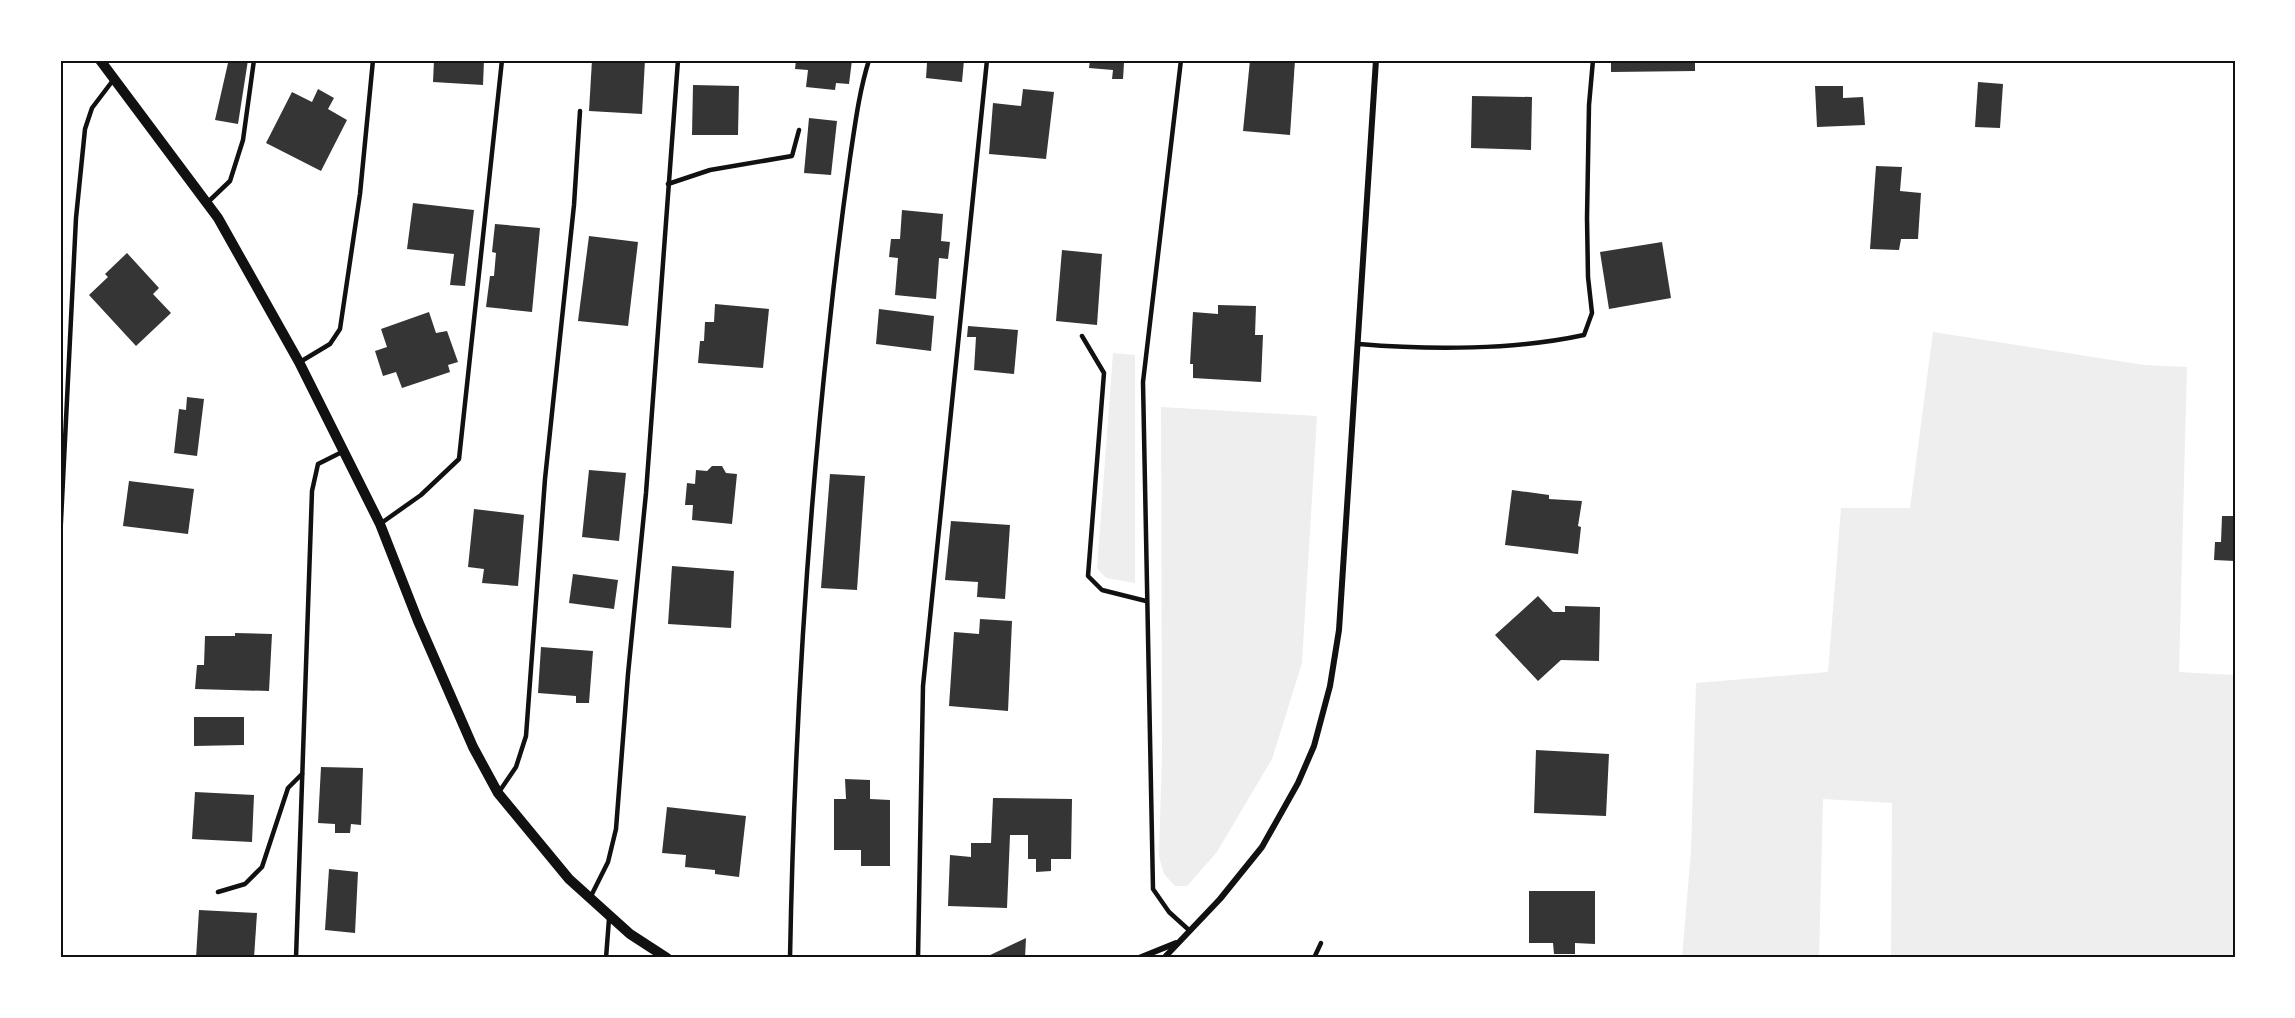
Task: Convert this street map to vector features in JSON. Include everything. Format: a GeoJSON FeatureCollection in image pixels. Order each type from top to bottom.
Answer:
{"type":"FeatureCollection","features":[{"type":"Feature","properties":{"kind":"street"},"geometry":{"type":"LineString","coordinates":[[100,60],[218,218],[299,362],[380,524],[418,621],[464,726],[498,794],[534,840],[569,879],[630,934],[667,958]]}},
{"type":"Feature","properties":{"kind":"street"},"geometry":{"type":"LineString","coordinates":[[1164,958],[1262,848],[1314,746],[1330,686],[1339,630],[1376,60]]}},
{"type":"Feature","properties":{"kind":"street"},"geometry":{"type":"LineString","coordinates":[[1140,958],[1176,943]]}},
{"type":"Feature","properties":{"kind":"lane"},"geometry":{"type":"LineString","coordinates":[[207,203],[230,181],[243,140],[254,60]]}},
{"type":"Feature","properties":{"kind":"lane"},"geometry":{"type":"LineString","coordinates":[[299,362],[330,344],[340,329],[358,206],[373,60]]}},
{"type":"Feature","properties":{"kind":"lane"},"geometry":{"type":"LineString","coordinates":[[380,524],[421,495],[459,459],[502,60]]}},
{"type":"Feature","properties":{"kind":"lane"},"geometry":{"type":"LineString","coordinates":[[590,898],[608,862],[616,829],[646,493],[678,60]]}},
{"type":"Feature","properties":{"kind":"lane"},"geometry":{"type":"LineString","coordinates":[[790,958],[794,790],[803,627],[824,380],[841,222],[861,85],[869,60]]}},
{"type":"Feature","properties":{"kind":"lane"},"geometry":{"type":"LineString","coordinates":[[918,958],[923,686],[987,60]]}},
{"type":"Feature","properties":{"kind":"lane"},"geometry":{"type":"LineString","coordinates":[[1181,60],[1143,382],[1153,889],[1169,912],[1190,931]]}},
{"type":"Feature","properties":{"kind":"lane"},"geometry":{"type":"LineString","coordinates":[[1359,344],[1427,348],[1557,340],[1584,335],[1593,313],[1588,277],[1587,218],[1589,105],[1593,60]]}},
{"type":"Feature","properties":{"kind":"lane"},"geometry":{"type":"LineString","coordinates":[[60,541],[76,218],[85,129],[92,108],[115,79]]}},
{"type":"Feature","properties":{"kind":"lane"},"geometry":{"type":"LineString","coordinates":[[498,794],[516,767],[526,736],[545,479],[574,205],[580,111]]}},
{"type":"Feature","properties":{"kind":"lane"},"geometry":{"type":"LineString","coordinates":[[668,184],[710,170],[792,156],[799,130]]}},
{"type":"Feature","properties":{"kind":"lane"},"geometry":{"type":"LineString","coordinates":[[1082,336],[1104,373],[1088,576],[1102,590],[1146,601]]}},
{"type":"Feature","properties":{"kind":"lane"},"geometry":{"type":"LineString","coordinates":[[296,958],[312,491],[318,464],[344,451]]}},
{"type":"Feature","properties":{"kind":"lane"},"geometry":{"type":"LineString","coordinates":[[218,892],[245,884],[262,867],[288,788],[302,774]]}},
{"type":"Feature","properties":{"kind":"lane"},"geometry":{"type":"LineString","coordinates":[[606,958],[610,916]]}},
{"type":"Feature","properties":{"kind":"lane"},"geometry":{"type":"LineString","coordinates":[[1314,958],[1321,943]]}},
{"type":"Feature","properties":{"kind":"shaded area"},"geometry":{"type":"Polygon","coordinates":[[[1933,332],[2144,365],[2187,367],[2179,672],[2235,675],[2235,958],[1891,958],[1892,803],[1823,799],[1819,958],[1682,958],[1691,851],[1696,683],[1828,672],[1841,508],[1910,508],[1933,332]]]}},
{"type":"Feature","properties":{"kind":"shaded area"},"geometry":{"type":"Polygon","coordinates":[[[1113,353],[1135,355],[1135,583],[1106,578],[1097,568],[1113,353]]]}},
{"type":"Feature","properties":{"kind":"shaded area"},"geometry":{"type":"Polygon","coordinates":[[[1161,407],[1317,416],[1302,663],[1272,759],[1217,852],[1187,886],[1175,886],[1164,874],[1159,856],[1162,753],[1161,407]]]}},
{"type":"Feature","properties":{"kind":"building"},"geometry":{"type":"Polygon","coordinates":[[[221,60],[248,60],[238,124],[215,120],[228,63],[221,60]]]}},
{"type":"Feature","properties":{"kind":"building"},"geometry":{"type":"Polygon","coordinates":[[[434,60],[484,60],[483,85],[433,82],[434,60]]]}},
{"type":"Feature","properties":{"kind":"building"},"geometry":{"type":"Polygon","coordinates":[[[592,60],[645,60],[642,114],[589,111],[592,60]]]}},
{"type":"Feature","properties":{"kind":"building"},"geometry":{"type":"Polygon","coordinates":[[[796,60],[852,60],[849,84],[836,83],[835,90],[806,87],[808,70],[795,69],[796,60]]]}},
{"type":"Feature","properties":{"kind":"building"},"geometry":{"type":"Polygon","coordinates":[[[911,60],[964,60],[962,82],[926,78],[927,63],[911,60]]]}},
{"type":"Feature","properties":{"kind":"building"},"geometry":{"type":"Polygon","coordinates":[[[1090,60],[1136,60],[1136,63],[1124,63],[1123,79],[1112,79],[1113,70],[1089,68],[1090,60]]]}},
{"type":"Feature","properties":{"kind":"building"},"geometry":{"type":"Polygon","coordinates":[[[1250,60],[1295,60],[1290,135],[1243,131],[1250,60]]]}},
{"type":"Feature","properties":{"kind":"building"},"geometry":{"type":"Polygon","coordinates":[[[1611,60],[1695,60],[1695,71],[1611,72],[1611,60]]]}},
{"type":"Feature","properties":{"kind":"building"},"geometry":{"type":"Polygon","coordinates":[[[1978,82],[2003,84],[2000,128],[1975,127],[1978,82]]]}},
{"type":"Feature","properties":{"kind":"building"},"geometry":{"type":"Polygon","coordinates":[[[693,85],[739,86],[738,135],[692,135],[693,85]]]}},
{"type":"Feature","properties":{"kind":"building"},"geometry":{"type":"Polygon","coordinates":[[[1815,86],[1843,86],[1843,98],[1863,97],[1865,125],[1817,127],[1815,86]]]}},
{"type":"Feature","properties":{"kind":"building"},"geometry":{"type":"Polygon","coordinates":[[[318,89],[334,98],[328,109],[347,120],[321,171],[266,143],[292,92],[312,102],[318,89]]]}},
{"type":"Feature","properties":{"kind":"building"},"geometry":{"type":"Polygon","coordinates":[[[1023,89],[1054,92],[1046,159],[989,154],[993,103],[1021,106],[1023,89]]]}},
{"type":"Feature","properties":{"kind":"building"},"geometry":{"type":"Polygon","coordinates":[[[1472,96],[1532,97],[1531,150],[1471,148],[1472,96]]]}},
{"type":"Feature","properties":{"kind":"building"},"geometry":{"type":"Polygon","coordinates":[[[809,118],[837,121],[831,175],[804,173],[809,118]]]}},
{"type":"Feature","properties":{"kind":"building"},"geometry":{"type":"Polygon","coordinates":[[[1876,166],[1902,167],[1900,191],[1921,193],[1918,239],[1901,239],[1899,250],[1870,249],[1876,166]]]}},
{"type":"Feature","properties":{"kind":"building"},"geometry":{"type":"Polygon","coordinates":[[[413,203],[474,210],[465,286],[450,285],[454,254],[407,249],[413,203]]]}},
{"type":"Feature","properties":{"kind":"building"},"geometry":{"type":"Polygon","coordinates":[[[902,210],[943,214],[941,241],[950,242],[948,259],[939,258],[936,299],[895,295],[898,258],[889,257],[891,239],[900,239],[902,210]]]}},
{"type":"Feature","properties":{"kind":"building"},"geometry":{"type":"Polygon","coordinates":[[[495,224],[540,228],[532,312],[486,307],[490,276],[494,276],[496,253],[492,252],[495,224]]]}},
{"type":"Feature","properties":{"kind":"building"},"geometry":{"type":"Polygon","coordinates":[[[589,236],[638,242],[628,326],[578,321],[589,236]]]}},
{"type":"Feature","properties":{"kind":"building"},"geometry":{"type":"Polygon","coordinates":[[[1662,242],[1671,298],[1609,309],[1600,252],[1662,242]]]}},
{"type":"Feature","properties":{"kind":"building"},"geometry":{"type":"Polygon","coordinates":[[[1062,250],[1102,254],[1097,325],[1056,321],[1062,250]]]}},
{"type":"Feature","properties":{"kind":"building"},"geometry":{"type":"Polygon","coordinates":[[[127,253],[159,288],[153,294],[171,313],[136,346],[89,295],[108,277],[105,274],[127,253]]]}},
{"type":"Feature","properties":{"kind":"building"},"geometry":{"type":"Polygon","coordinates":[[[715,304],[769,309],[763,368],[698,363],[700,341],[704,341],[705,322],[714,322],[715,304]]]}},
{"type":"Feature","properties":{"kind":"building"},"geometry":{"type":"Polygon","coordinates":[[[1218,305],[1256,306],[1255,335],[1263,335],[1261,382],[1193,378],[1193,364],[1190,364],[1193,312],[1218,314],[1218,305]]]}},
{"type":"Feature","properties":{"kind":"building"},"geometry":{"type":"Polygon","coordinates":[[[879,309],[934,316],[931,351],[876,344],[879,309]]]}},
{"type":"Feature","properties":{"kind":"building"},"geometry":{"type":"Polygon","coordinates":[[[429,312],[436,333],[447,331],[458,362],[448,365],[450,372],[402,388],[396,372],[383,376],[375,351],[387,347],[381,329],[429,312]]]}},
{"type":"Feature","properties":{"kind":"building"},"geometry":{"type":"Polygon","coordinates":[[[968,326],[1018,330],[1014,374],[974,370],[976,337],[967,337],[968,326]]]}},
{"type":"Feature","properties":{"kind":"building"},"geometry":{"type":"Polygon","coordinates":[[[187,397],[204,399],[197,456],[174,453],[179,409],[186,410],[187,397]]]}},
{"type":"Feature","properties":{"kind":"building"},"geometry":{"type":"Polygon","coordinates":[[[712,466],[722,466],[726,473],[737,474],[732,524],[692,520],[693,505],[685,505],[687,483],[695,484],[696,470],[707,471],[712,466]]]}},
{"type":"Feature","properties":{"kind":"building"},"geometry":{"type":"Polygon","coordinates":[[[589,470],[626,473],[619,541],[582,537],[589,470]]]}},
{"type":"Feature","properties":{"kind":"building"},"geometry":{"type":"Polygon","coordinates":[[[830,474],[865,476],[857,590],[821,588],[830,474]]]}},
{"type":"Feature","properties":{"kind":"building"},"geometry":{"type":"Polygon","coordinates":[[[129,481],[194,489],[188,534],[123,526],[129,481]]]}},
{"type":"Feature","properties":{"kind":"building"},"geometry":{"type":"Polygon","coordinates":[[[1512,490],[1549,495],[1549,499],[1582,501],[1578,526],[1581,527],[1578,554],[1505,545],[1512,490]]]}},
{"type":"Feature","properties":{"kind":"building"},"geometry":{"type":"Polygon","coordinates":[[[474,509],[524,515],[518,586],[482,583],[484,569],[468,567],[474,509]]]}},
{"type":"Feature","properties":{"kind":"building"},"geometry":{"type":"Polygon","coordinates":[[[2222,516],[2235,516],[2235,561],[2214,560],[2215,542],[2221,542],[2222,516]]]}},
{"type":"Feature","properties":{"kind":"building"},"geometry":{"type":"Polygon","coordinates":[[[951,521],[1010,525],[1005,599],[977,597],[978,582],[945,580],[951,521]]]}},
{"type":"Feature","properties":{"kind":"building"},"geometry":{"type":"Polygon","coordinates":[[[672,566],[734,571],[731,628],[668,624],[672,566]]]}},
{"type":"Feature","properties":{"kind":"building"},"geometry":{"type":"Polygon","coordinates":[[[573,574],[618,580],[614,609],[569,603],[573,574]]]}},
{"type":"Feature","properties":{"kind":"building"},"geometry":{"type":"Polygon","coordinates":[[[1538,596],[1553,612],[1565,612],[1565,606],[1600,607],[1599,661],[1561,660],[1538,681],[1495,635],[1538,596]]]}},
{"type":"Feature","properties":{"kind":"building"},"geometry":{"type":"Polygon","coordinates":[[[980,619],[1012,621],[1008,711],[949,706],[954,632],[979,634],[980,619]]]}},
{"type":"Feature","properties":{"kind":"building"},"geometry":{"type":"Polygon","coordinates":[[[235,633],[272,634],[269,691],[195,689],[197,665],[204,665],[205,636],[235,636],[235,633]]]}},
{"type":"Feature","properties":{"kind":"building"},"geometry":{"type":"Polygon","coordinates":[[[541,647],[593,651],[589,703],[576,703],[576,696],[538,693],[541,647]]]}},
{"type":"Feature","properties":{"kind":"building"},"geometry":{"type":"Polygon","coordinates":[[[194,717],[244,717],[244,745],[194,746],[194,717]]]}},
{"type":"Feature","properties":{"kind":"building"},"geometry":{"type":"Polygon","coordinates":[[[1536,750],[1609,754],[1606,816],[1534,813],[1536,750]]]}},
{"type":"Feature","properties":{"kind":"building"},"geometry":{"type":"Polygon","coordinates":[[[321,767],[363,768],[361,825],[351,824],[350,833],[335,833],[335,824],[318,823],[321,767]]]}},
{"type":"Feature","properties":{"kind":"building"},"geometry":{"type":"Polygon","coordinates":[[[845,779],[870,780],[870,799],[890,800],[890,866],[861,866],[861,850],[834,850],[834,799],[846,799],[845,779]]]}},
{"type":"Feature","properties":{"kind":"building"},"geometry":{"type":"Polygon","coordinates":[[[195,792],[254,795],[252,842],[192,839],[195,792]]]}},
{"type":"Feature","properties":{"kind":"building"},"geometry":{"type":"Polygon","coordinates":[[[993,798],[1072,799],[1071,859],[1051,859],[1051,871],[1036,872],[1036,859],[1028,859],[1028,835],[1010,835],[1007,908],[948,906],[950,855],[971,857],[971,843],[991,843],[993,798]]]}},
{"type":"Feature","properties":{"kind":"building"},"geometry":{"type":"Polygon","coordinates":[[[667,807],[746,816],[739,877],[715,874],[715,870],[685,867],[686,855],[662,853],[667,807]]]}},
{"type":"Feature","properties":{"kind":"building"},"geometry":{"type":"Polygon","coordinates":[[[329,869],[358,872],[355,933],[325,930],[329,869]]]}},
{"type":"Feature","properties":{"kind":"building"},"geometry":{"type":"Polygon","coordinates":[[[1529,891],[1595,891],[1595,944],[1575,943],[1575,954],[1554,954],[1553,943],[1529,943],[1529,891]]]}},
{"type":"Feature","properties":{"kind":"building"},"geometry":{"type":"Polygon","coordinates":[[[199,910],[257,913],[254,958],[196,958],[199,910]]]}},
{"type":"Feature","properties":{"kind":"building"},"geometry":{"type":"Polygon","coordinates":[[[1026,938],[1025,958],[984,958],[1026,938]]]}}]}
